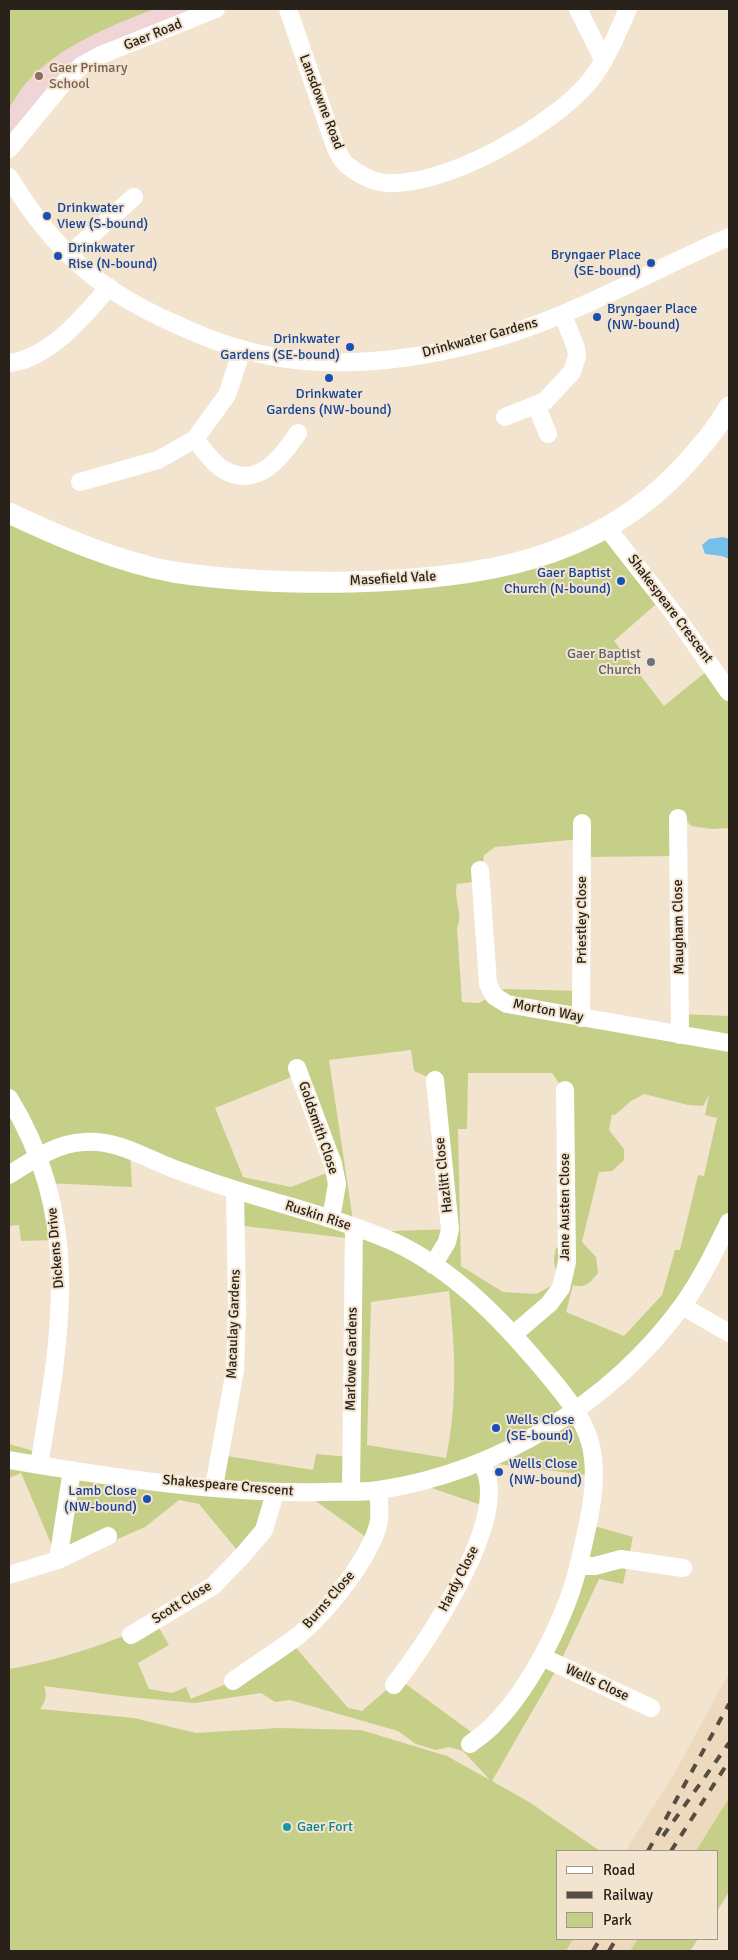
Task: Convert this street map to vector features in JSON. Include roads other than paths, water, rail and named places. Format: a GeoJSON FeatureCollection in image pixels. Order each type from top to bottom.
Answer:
{"type":"FeatureCollection","features":[{"type":"Feature","properties":{"kind":"street","name":"Gaer Road"},"geometry":{"type":"LineString","coordinates":[[9,149],[60,87],[81,66],[101,55],[216,9]]}},
{"type":"Feature","properties":{"kind":"street","name":"Lansdowne Road"},"geometry":{"type":"LineString","coordinates":[[288,9],[336,147],[347,165],[366,177],[383,183],[400,183],[435,175],[484,157],[525,134],[563,108],[588,82],[604,61],[628,9]]}},
{"type":"Feature","properties":{"kind":"street"},"geometry":{"type":"LineString","coordinates":[[578,9],[604,61]]}},
{"type":"Feature","properties":{"kind":"street","name":"Drinkwater Gardens"},"geometry":{"type":"LineString","coordinates":[[9,177],[30,212],[69,256],[141,309],[195,333],[242,350],[286,358],[339,362],[392,360],[442,352],[562,315],[690,254],[729,238]]}},
{"type":"Feature","properties":{"kind":"street"},"geometry":{"type":"LineString","coordinates":[[69,256],[134,197]]}},
{"type":"Feature","properties":{"kind":"street"},"geometry":{"type":"LineString","coordinates":[[9,363],[43,351],[78,323],[110,286]]}},
{"type":"Feature","properties":{"kind":"street"},"geometry":{"type":"LineString","coordinates":[[506,417],[536,405],[550,396],[576,364],[576,348],[562,315]]}},
{"type":"Feature","properties":{"kind":"street"},"geometry":{"type":"LineString","coordinates":[[80,482],[158,460],[195,439],[226,395],[242,350]]}},
{"type":"Feature","properties":{"kind":"street"},"geometry":{"type":"LineString","coordinates":[[536,405],[548,434]]}},
{"type":"Feature","properties":{"kind":"street","name":"Masefield Vale"},"geometry":{"type":"LineString","coordinates":[[9,513],[92,549],[172,572],[299,583],[436,578],[491,569],[544,556],[582,542],[607,528],[645,503],[672,479],[701,448],[729,407]]}},
{"type":"Feature","properties":{"kind":"street"},"geometry":{"type":"LineString","coordinates":[[195,439],[223,469],[236,475],[251,475],[264,472],[282,457],[298,433]]}},
{"type":"Feature","properties":{"kind":"street","name":"Shakespeare Crescent"},"geometry":{"type":"LineString","coordinates":[[607,528],[675,615],[729,692]]}},
{"type":"Feature","properties":{"kind":"street","name":"Maugham Close"},"geometry":{"type":"LineString","coordinates":[[678,818],[680,1035]]}},
{"type":"Feature","properties":{"kind":"street","name":"Priestley Close"},"geometry":{"type":"LineString","coordinates":[[581,1018],[582,823]]}},
{"type":"Feature","properties":{"kind":"street","name":"Morton Way"},"geometry":{"type":"LineString","coordinates":[[480,870],[488,984],[494,996],[507,1004],[729,1043]]}},
{"type":"Feature","properties":{"kind":"street","name":"Goldsmith Close"},"geometry":{"type":"LineString","coordinates":[[297,1068],[333,1164],[336,1184],[331,1219]]}},
{"type":"Feature","properties":{"kind":"street","name":"Hazlitt Close"},"geometry":{"type":"LineString","coordinates":[[433,1265],[446,1242],[450,1229],[435,1080]]}},
{"type":"Feature","properties":{"kind":"street","name":"Jane Austen Close"},"geometry":{"type":"LineString","coordinates":[[514,1334],[549,1304],[561,1288],[567,1262],[564,1090]]}},
{"type":"Feature","properties":{"kind":"street","name":"Dickens Drive"},"geometry":{"type":"LineString","coordinates":[[9,1098],[38,1157],[53,1203],[61,1272],[58,1345],[39,1465]]}},
{"type":"Feature","properties":{"kind":"street","name":"Ruskin Rise"},"geometry":{"type":"LineString","coordinates":[[9,1176],[48,1152],[82,1142],[107,1142],[177,1170],[331,1219],[395,1243],[433,1265],[487,1306],[514,1334],[575,1410]]}},
{"type":"Feature","properties":{"kind":"street","name":"Macaulay Gardens"},"geometry":{"type":"LineString","coordinates":[[214,1487],[235,1370],[237,1308],[235,1190]]}},
{"type":"Feature","properties":{"kind":"street","name":"Shakespeare Crescent"},"geometry":{"type":"LineString","coordinates":[[9,1460],[72,1470],[214,1487],[275,1492],[378,1490],[427,1479],[482,1462],[527,1440],[575,1410],[620,1377],[682,1306],[708,1265],[729,1222]]}},
{"type":"Feature","properties":{"kind":"street","name":"Marlowe Gardens"},"geometry":{"type":"LineString","coordinates":[[351,1491],[354,1227]]}},
{"type":"Feature","properties":{"kind":"street"},"geometry":{"type":"LineString","coordinates":[[682,1306],[729,1333]]}},
{"type":"Feature","properties":{"kind":"street"},"geometry":{"type":"LineString","coordinates":[[470,1744],[494,1725],[516,1698],[542,1657],[573,1584],[593,1500],[594,1466],[587,1433],[575,1410]]}},
{"type":"Feature","properties":{"kind":"street","name":"Hardy Close"},"geometry":{"type":"LineString","coordinates":[[394,1685],[421,1650],[457,1587],[474,1552],[489,1496],[488,1479],[482,1462]]}},
{"type":"Feature","properties":{"kind":"street"},"geometry":{"type":"LineString","coordinates":[[58,1560],[72,1470]]}},
{"type":"Feature","properties":{"kind":"street","name":"Burns Close"},"geometry":{"type":"LineString","coordinates":[[233,1681],[300,1634],[336,1595],[366,1556],[373,1542],[379,1519],[378,1490]]}},
{"type":"Feature","properties":{"kind":"street","name":"Scott Close"},"geometry":{"type":"LineString","coordinates":[[131,1634],[213,1586],[264,1530],[275,1492]]}},
{"type":"Feature","properties":{"kind":"street"},"geometry":{"type":"LineString","coordinates":[[9,1575],[58,1560],[108,1536]]}},
{"type":"Feature","properties":{"kind":"street"},"geometry":{"type":"LineString","coordinates":[[578,1566],[595,1566],[621,1559],[683,1568]]}},
{"type":"Feature","properties":{"kind":"street","name":"Wells Close"},"geometry":{"type":"LineString","coordinates":[[542,1657],[651,1708]]}},
{"type":"Feature","properties":{"kind":"water"},"geometry":{"type":"Polygon","coordinates":[[[723,537],[729,539],[729,559],[722,556],[705,554],[702,545],[709,539],[723,537]]]}},
{"type":"Feature","properties":{"kind":"railway"},"geometry":{"type":"LineString","coordinates":[[649,1850],[729,1704]]}},
{"type":"Feature","properties":{"kind":"railway"},"geometry":{"type":"LineString","coordinates":[[663,1836],[729,1743]]}},
{"type":"Feature","properties":{"kind":"railway"},"geometry":{"type":"LineString","coordinates":[[672,1850],[729,1761]]}},
{"type":"Feature","properties":{"kind":"railway"},"geometry":{"type":"LineString","coordinates":[[593,1951],[599,1940]]}},
{"type":"Feature","properties":{"kind":"railway"},"geometry":{"type":"LineString","coordinates":[[609,1951],[615,1940]]}},
{"type":"Feature","properties":{"kind":"place","name":"Gaer Primary School"},"geometry":{"type":"Point","coordinates":[39,76]}},
{"type":"Feature","properties":{"kind":"place","name":"Drinkwater View (S-bound)"},"geometry":{"type":"Point","coordinates":[47,216]}},
{"type":"Feature","properties":{"kind":"place","name":"Drinkwater Rise (N-bound)"},"geometry":{"type":"Point","coordinates":[58,256]}},
{"type":"Feature","properties":{"kind":"place","name":"Bryngaer Place (SE-bound)"},"geometry":{"type":"Point","coordinates":[651,263]}},
{"type":"Feature","properties":{"kind":"place","name":"Bryngaer Place (NW-bound)"},"geometry":{"type":"Point","coordinates":[597,317]}},
{"type":"Feature","properties":{"kind":"place","name":"Drinkwater Gardens (SE-bound)"},"geometry":{"type":"Point","coordinates":[350,347]}},
{"type":"Feature","properties":{"kind":"place","name":"Drinkwater Gardens (NW-bound)"},"geometry":{"type":"Point","coordinates":[329,378]}},
{"type":"Feature","properties":{"kind":"place","name":"Gaer Baptist Church (N-bound)"},"geometry":{"type":"Point","coordinates":[621,581]}},
{"type":"Feature","properties":{"kind":"place","name":"Gaer Baptist Church"},"geometry":{"type":"Point","coordinates":[651,662]}},
{"type":"Feature","properties":{"kind":"place","name":"Wells Close (SE-bound)"},"geometry":{"type":"Point","coordinates":[496,1428]}},
{"type":"Feature","properties":{"kind":"place","name":"Wells Close (NW-bound)"},"geometry":{"type":"Point","coordinates":[499,1472]}},
{"type":"Feature","properties":{"kind":"place","name":"Lamb Close (NW-bound)"},"geometry":{"type":"Point","coordinates":[147,1499]}},
{"type":"Feature","properties":{"kind":"place","name":"Gaer Fort"},"geometry":{"type":"Point","coordinates":[287,1827]}}]}
